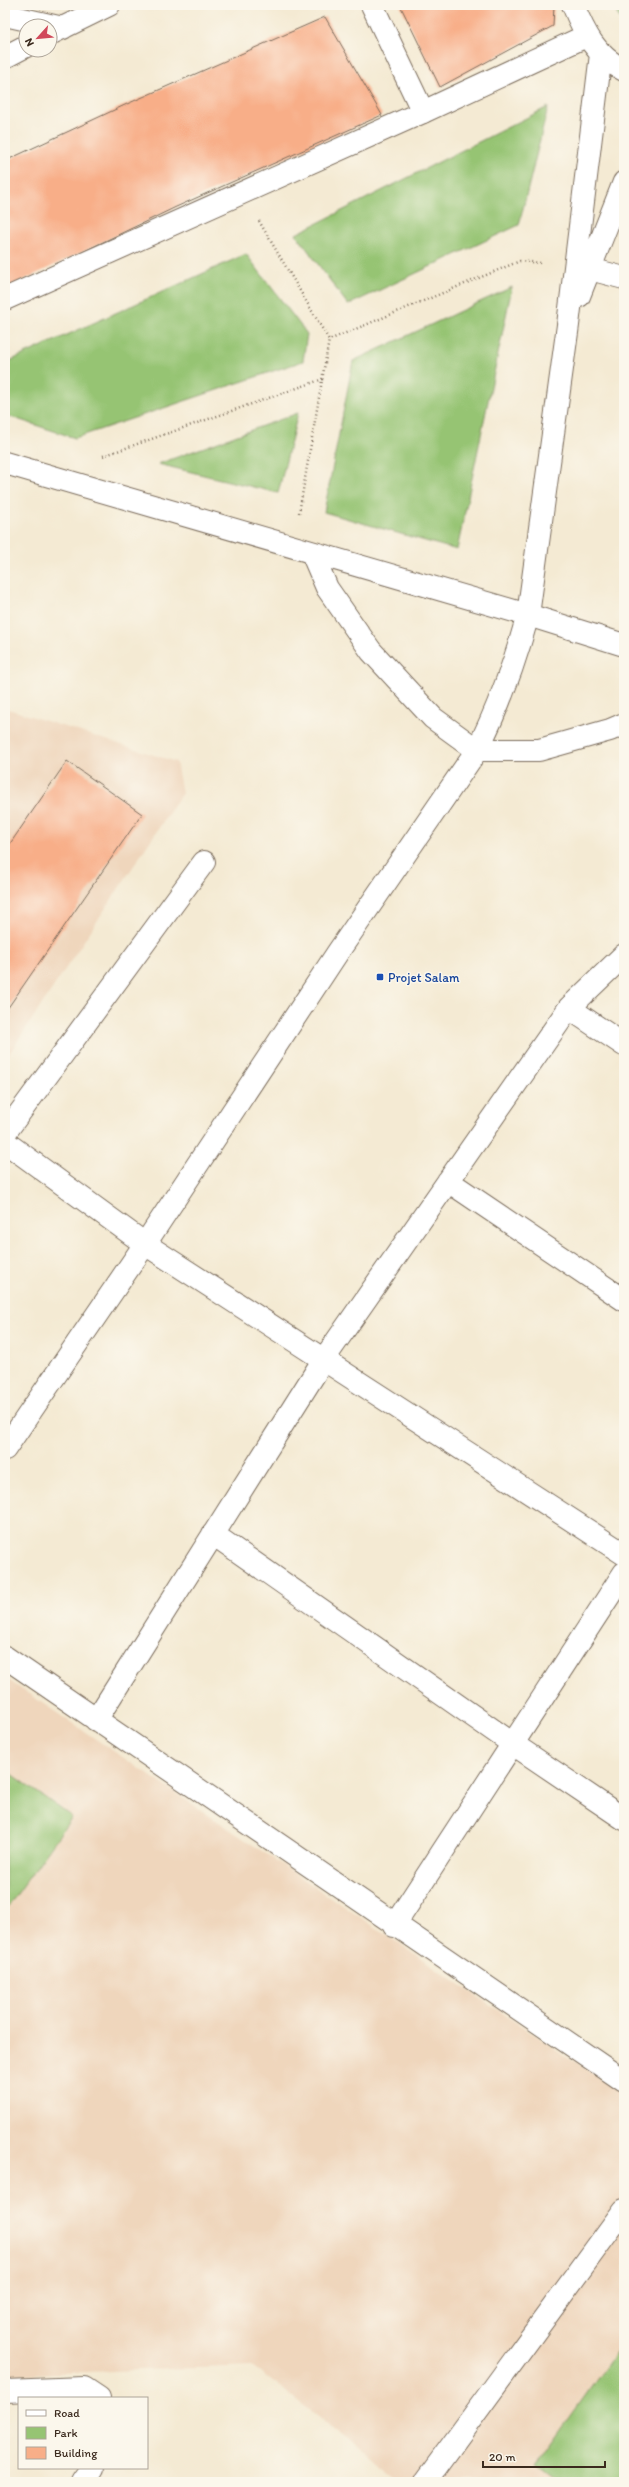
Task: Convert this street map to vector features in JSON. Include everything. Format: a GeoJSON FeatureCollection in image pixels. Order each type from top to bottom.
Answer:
{"type":"FeatureCollection","features":[{"type":"Feature","properties":{"kind":"street"},"geometry":{"type":"LineString","coordinates":[[58,30],[109,5]]}},
{"type":"Feature","properties":{"kind":"street"},"geometry":{"type":"LineString","coordinates":[[372,5],[423,112]]}},
{"type":"Feature","properties":{"kind":"street"},"geometry":{"type":"LineString","coordinates":[[573,5],[586,36],[601,54],[624,70]]}},
{"type":"Feature","properties":{"kind":"street"},"geometry":{"type":"LineString","coordinates":[[5,15],[18,19]]}},
{"type":"Feature","properties":{"kind":"street"},"geometry":{"type":"LineString","coordinates":[[5,299],[423,112],[586,36]]}},
{"type":"Feature","properties":{"kind":"street"},"geometry":{"type":"LineString","coordinates":[[5,57],[18,50]]}},
{"type":"Feature","properties":{"kind":"street"},"geometry":{"type":"LineString","coordinates":[[5,1449],[145,1244],[338,952],[477,750],[492,721],[515,660],[528,615],[568,325],[582,268],[601,54]]}},
{"type":"Feature","properties":{"kind":"street"},"geometry":{"type":"LineString","coordinates":[[582,268],[624,182]]}},
{"type":"Feature","properties":{"kind":"street"},"geometry":{"type":"LineString","coordinates":[[582,268],[624,278]]}},
{"type":"Feature","properties":{"kind":"street"},"geometry":{"type":"LineString","coordinates":[[5,463],[528,615],[624,645]]}},
{"type":"Feature","properties":{"kind":"street"},"geometry":{"type":"LineString","coordinates":[[302,550],[371,652],[433,718],[477,750],[538,750],[610,730],[624,724]]}},
{"type":"Feature","properties":{"kind":"street"},"geometry":{"type":"LineString","coordinates":[[5,1133],[204,862]]}},
{"type":"Feature","properties":{"kind":"street"},"geometry":{"type":"LineString","coordinates":[[96,1720],[324,1359],[569,1008],[624,955]]}},
{"type":"Feature","properties":{"kind":"street"},"geometry":{"type":"LineString","coordinates":[[569,1008],[624,1045]]}},
{"type":"Feature","properties":{"kind":"street"},"geometry":{"type":"LineString","coordinates":[[5,1142],[145,1244],[624,1554]]}},
{"type":"Feature","properties":{"kind":"street"},"geometry":{"type":"LineString","coordinates":[[448,1181],[624,1300]]}},
{"type":"Feature","properties":{"kind":"street"},"geometry":{"type":"LineString","coordinates":[[213,1534],[513,1744],[624,1819]]}},
{"type":"Feature","properties":{"kind":"street"},"geometry":{"type":"LineString","coordinates":[[394,1926],[624,1573]]}},
{"type":"Feature","properties":{"kind":"street"},"geometry":{"type":"LineString","coordinates":[[5,1657],[394,1926],[624,2081]]}},
{"type":"Feature","properties":{"kind":"street"},"geometry":{"type":"LineString","coordinates":[[425,2482],[624,2210]]}},
{"type":"Feature","properties":{"kind":"street"},"geometry":{"type":"LineString","coordinates":[[5,2391],[84,2388],[98,2397]]}},
{"type":"Feature","properties":{"kind":"street"},"geometry":{"type":"LineString","coordinates":[[83,2482],[91,2469]]}},
{"type":"Feature","properties":{"kind":"path"},"geometry":{"type":"LineString","coordinates":[[242,193],[329,340],[302,550]]}},
{"type":"Feature","properties":{"kind":"path"},"geometry":{"type":"LineString","coordinates":[[329,340],[520,261],[582,268]]}},
{"type":"Feature","properties":{"kind":"path"},"geometry":{"type":"LineString","coordinates":[[100,457],[323,379]]}},
{"type":"Feature","properties":{"kind":"shaded area"},"geometry":{"type":"Polygon","coordinates":[[[5,708],[176,762],[182,793],[5,1060],[5,708]]]}},
{"type":"Feature","properties":{"kind":"shaded area"},"geometry":{"type":"Polygon","coordinates":[[[5,1678],[624,2095],[624,2482],[404,2482],[252,2366],[5,2375],[5,1678]]]}},
{"type":"Feature","properties":{"kind":"green space"},"geometry":{"type":"Polygon","coordinates":[[[611,5],[624,5],[624,24],[611,5]]]}},
{"type":"Feature","properties":{"kind":"green space"},"geometry":{"type":"Polygon","coordinates":[[[548,107],[519,225],[348,305],[296,234],[548,107]]]}},
{"type":"Feature","properties":{"kind":"green space"},"geometry":{"type":"Polygon","coordinates":[[[246,254],[307,334],[303,361],[75,438],[5,415],[5,363],[246,254]]]}},
{"type":"Feature","properties":{"kind":"green space"},"geometry":{"type":"Polygon","coordinates":[[[512,287],[457,550],[324,512],[353,361],[512,287]]]}},
{"type":"Feature","properties":{"kind":"green space"},"geometry":{"type":"Polygon","coordinates":[[[298,413],[278,493],[158,464],[298,413]]]}},
{"type":"Feature","properties":{"kind":"green space"},"geometry":{"type":"Polygon","coordinates":[[[5,1769],[72,1817],[5,1911],[5,1769]]]}},
{"type":"Feature","properties":{"kind":"green space"},"geometry":{"type":"Polygon","coordinates":[[[624,2341],[624,2482],[553,2482],[534,2468],[624,2341]]]}},
{"type":"Feature","properties":{"kind":"building"},"geometry":{"type":"Polygon","coordinates":[[[400,5],[554,5],[553,26],[440,87],[400,5]]]}},
{"type":"Feature","properties":{"kind":"building"},"geometry":{"type":"Polygon","coordinates":[[[325,17],[382,115],[176,207],[5,289],[5,161],[127,104],[325,17]]]}},
{"type":"Feature","properties":{"kind":"building"},"geometry":{"type":"Polygon","coordinates":[[[67,761],[142,814],[5,1012],[5,851],[67,761]]]}},
{"type":"Feature","properties":{"kind":"place","name":"Projet Salam"},"geometry":{"type":"Point","coordinates":[380,977]}}]}
